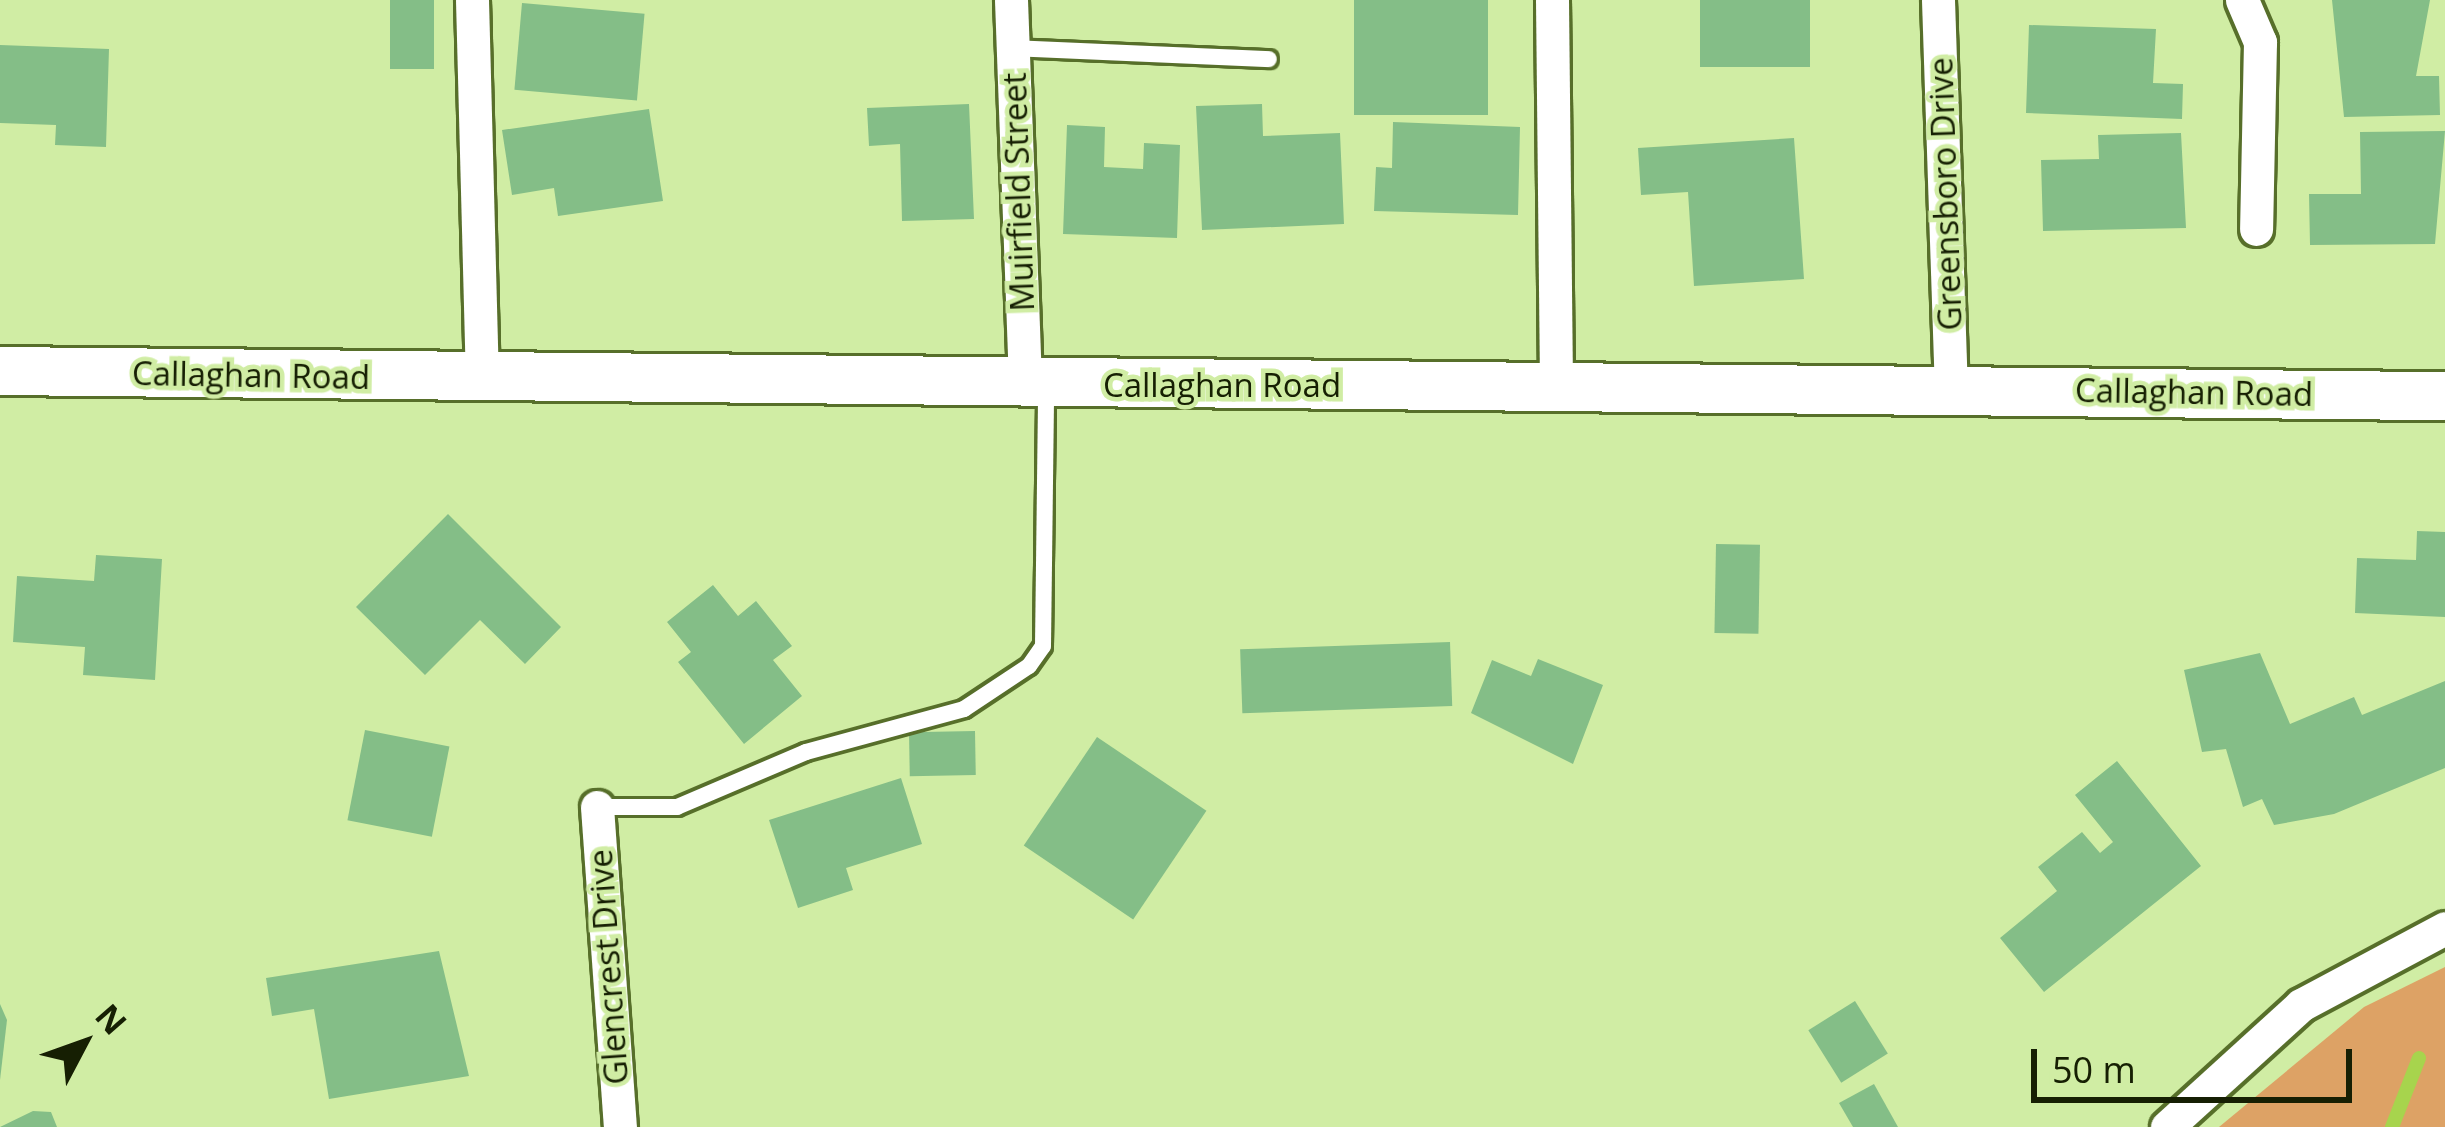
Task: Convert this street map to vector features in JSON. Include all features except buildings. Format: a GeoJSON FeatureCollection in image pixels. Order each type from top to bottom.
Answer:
{"type":"FeatureCollection","features":[{"type":"Feature","properties":{"kind":"main road","name":"Callaghan Road"},"geometry":{"type":"LineString","coordinates":[[0,370],[2445,396]]}},
{"type":"Feature","properties":{"kind":"street"},"geometry":{"type":"LineString","coordinates":[[472,0],[482,378]]}},
{"type":"Feature","properties":{"kind":"street","name":"Muirfield Street"},"geometry":{"type":"LineString","coordinates":[[1011,0],[1035,384]]}},
{"type":"Feature","properties":{"kind":"street"},"geometry":{"type":"LineString","coordinates":[[1552,0],[1556,387]]}},
{"type":"Feature","properties":{"kind":"street","name":"Greensboro Drive"},"geometry":{"type":"LineString","coordinates":[[1938,0],[1951,389]]}},
{"type":"Feature","properties":{"kind":"street"},"geometry":{"type":"LineString","coordinates":[[2242,0],[2260,42],[2255,229]]}},
{"type":"Feature","properties":{"kind":"street","name":"Glencrest Drive"},"geometry":{"type":"LineString","coordinates":[[597,807],[620,1127]]}},
{"type":"Feature","properties":{"kind":"street"},"geometry":{"type":"LineString","coordinates":[[2167,1127],[2301,1005],[2445,928]]}},
{"type":"Feature","properties":{"kind":"lane"},"geometry":{"type":"LineString","coordinates":[[1013,48],[1269,59]]}},
{"type":"Feature","properties":{"kind":"lane"},"geometry":{"type":"LineString","coordinates":[[597,807],[677,807],[806,752],[964,709],[1028,666],[1043,646],[1035,384]]}},
{"type":"Feature","properties":{"kind":"shaded area"},"geometry":{"type":"Polygon","coordinates":[[[2445,967],[2445,1127],[2219,1127],[2364,1007],[2445,967]]]}},
{"type":"Feature","properties":{"kind":"waterway"},"geometry":{"type":"LineString","coordinates":[[2392,1127],[2419,1058]]}}]}
